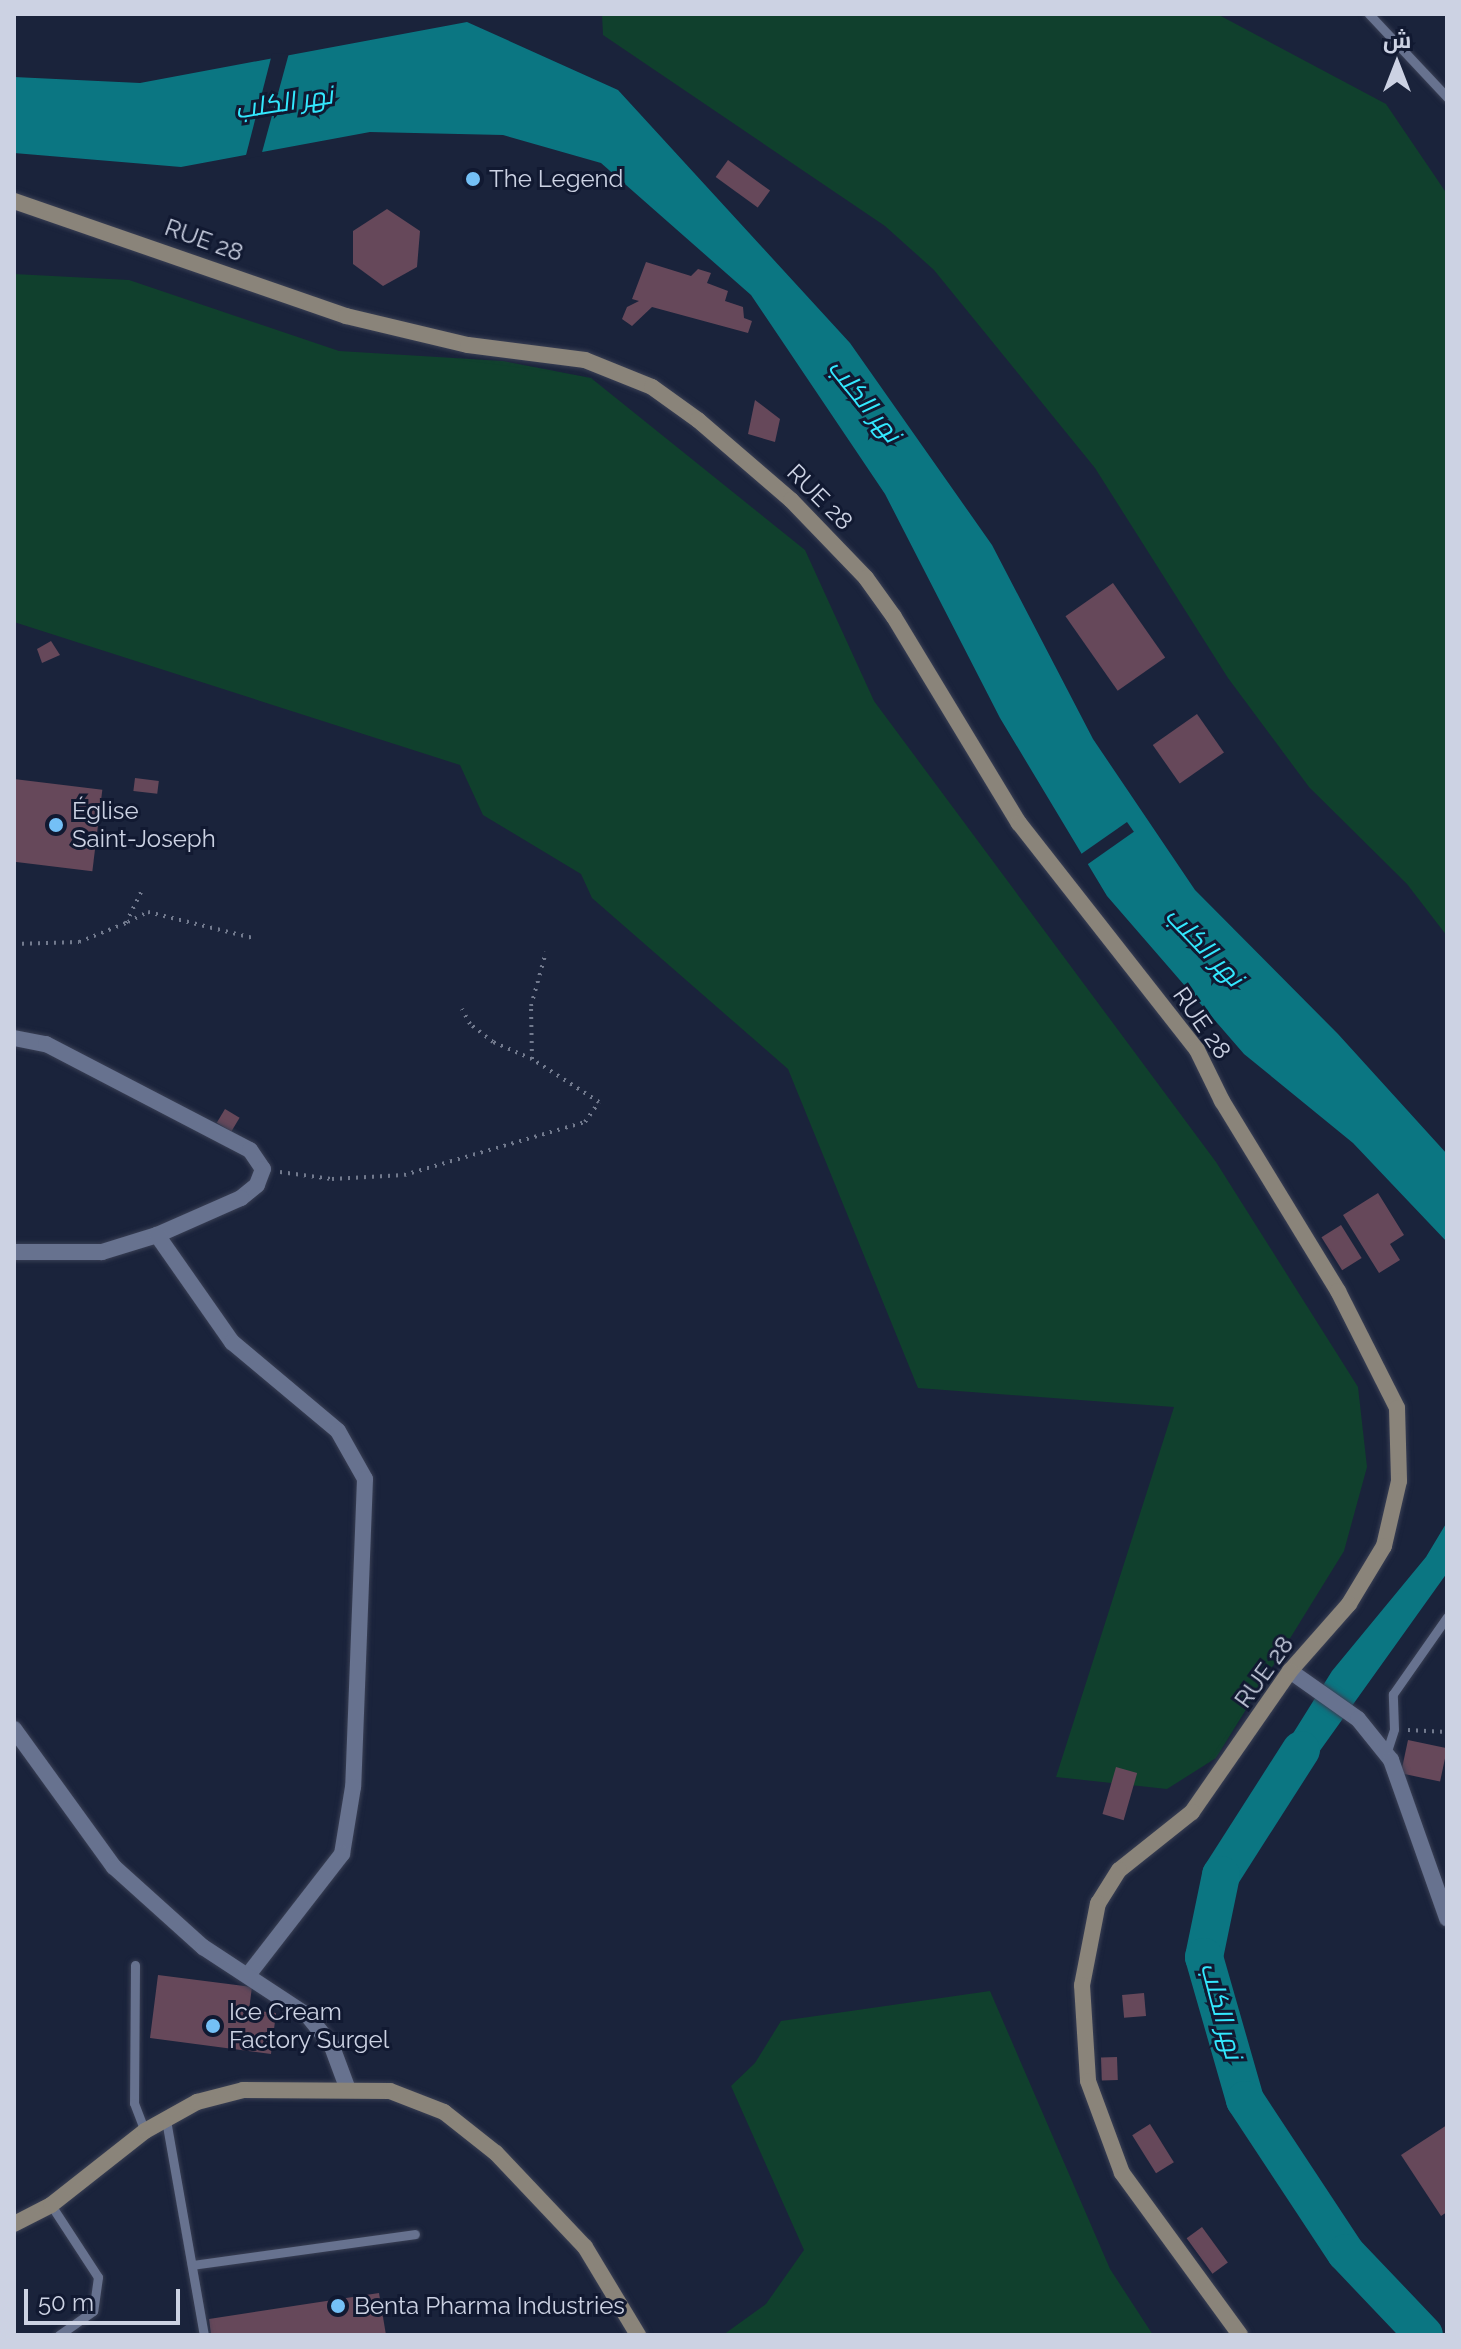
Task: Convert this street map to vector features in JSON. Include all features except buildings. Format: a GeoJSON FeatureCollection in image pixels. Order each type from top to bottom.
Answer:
{"type":"FeatureCollection","features":[{"type":"Feature","properties":{"kind":"street","name":"RUE 28"},"geometry":{"type":"LineString","coordinates":[[14,201],[346,316],[468,345],[585,360],[652,387],[743,457],[866,578],[1019,823],[1197,1050],[1388,1382],[1401,1431],[1392,1526],[1349,1604],[1290,1671],[1192,1812],[1119,1870],[1098,1903],[1082,1985],[1088,2081],[1122,2173],[1240,2335]]}},
{"type":"Feature","properties":{"kind":"street"},"geometry":{"type":"LineString","coordinates":[[14,1038],[58,1050],[250,1150],[263,1169],[257,1185],[241,1198],[157,1235],[102,1252],[14,1252]]}},
{"type":"Feature","properties":{"kind":"street"},"geometry":{"type":"LineString","coordinates":[[157,1235],[232,1342],[338,1431],[365,1479],[353,1787],[342,1854],[248,1975]]}},
{"type":"Feature","properties":{"kind":"street"},"geometry":{"type":"LineString","coordinates":[[1290,1671],[1358,1719],[1386,1754],[1447,1918]]}},
{"type":"Feature","properties":{"kind":"street"},"geometry":{"type":"LineString","coordinates":[[14,1729],[114,1867],[203,1947],[248,1975],[319,2028],[347,2087]]}},
{"type":"Feature","properties":{"kind":"street"},"geometry":{"type":"LineString","coordinates":[[14,2224],[51,2205],[145,2131],[197,2102],[243,2090],[347,2087],[419,2098],[496,2153],[585,2247],[638,2335]]}},
{"type":"Feature","properties":{"kind":"lane"},"geometry":{"type":"LineString","coordinates":[[1369,14],[1447,97]]}},
{"type":"Feature","properties":{"kind":"lane"},"geometry":{"type":"LineString","coordinates":[[1386,1754],[1394,1729],[1394,1691],[1447,1617]]}},
{"type":"Feature","properties":{"kind":"lane"},"geometry":{"type":"LineString","coordinates":[[135,1965],[134,2103],[145,2131]]}},
{"type":"Feature","properties":{"kind":"lane"},"geometry":{"type":"LineString","coordinates":[[166,2120],[204,2335]]}},
{"type":"Feature","properties":{"kind":"lane"},"geometry":{"type":"LineString","coordinates":[[51,2205],[98,2277],[93,2311],[59,2335]]}},
{"type":"Feature","properties":{"kind":"lane"},"geometry":{"type":"LineString","coordinates":[[192,2265],[415,2234]]}},
{"type":"Feature","properties":{"kind":"path"},"geometry":{"type":"LineString","coordinates":[[126,923],[142,890]]}},
{"type":"Feature","properties":{"kind":"path"},"geometry":{"type":"LineString","coordinates":[[14,944],[79,942],[148,912],[253,938]]}},
{"type":"Feature","properties":{"kind":"path"},"geometry":{"type":"LineString","coordinates":[[532,1059],[531,1006],[546,952]]}},
{"type":"Feature","properties":{"kind":"path"},"geometry":{"type":"LineString","coordinates":[[263,1169],[332,1179],[404,1175],[585,1122],[599,1102],[532,1059],[493,1042],[470,1024],[462,1009]]}},
{"type":"Feature","properties":{"kind":"path"},"geometry":{"type":"LineString","coordinates":[[1394,1729],[1447,1732]]}},
{"type":"Feature","properties":{"kind":"shaded area"},"geometry":{"type":"Polygon","coordinates":[[[602,14],[1217,14],[1386,104],[1447,194],[1447,936],[1407,884],[1309,787],[1228,678],[1095,468],[934,270],[885,226],[603,35],[602,14]]]}},
{"type":"Feature","properties":{"kind":"shaded area"},"geometry":{"type":"Polygon","coordinates":[[[14,274],[129,280],[339,351],[503,361],[591,378],[805,550],[874,701],[1216,1162],[1358,1387],[1367,1467],[1344,1551],[1216,1758],[1167,1789],[1056,1777],[1174,1407],[918,1388],[788,1069],[592,898],[581,874],[483,815],[460,765],[14,622],[14,274]]]}},
{"type":"Feature","properties":{"kind":"shaded area"},"geometry":{"type":"Polygon","coordinates":[[[990,1991],[1110,2269],[1153,2335],[723,2335],[766,2304],[804,2250],[731,2086],[755,2063],[781,2021],[990,1991]]]}},
{"type":"Feature","properties":{"kind":"water"},"geometry":{"type":"Polygon","coordinates":[[[467,22],[618,90],[850,343],[992,545],[1093,739],[1195,890],[1338,1034],[1447,1154],[1447,1242],[1353,1143],[1244,1054],[1107,896],[1000,718],[885,494],[751,295],[601,163],[503,135],[370,132],[181,167],[14,153],[14,77],[140,83],[467,22]]]}},
{"type":"Feature","properties":{"kind":"water"},"geometry":{"type":"Polygon","coordinates":[[[1447,1522],[1447,1573],[1284,1801],[1259,1788],[1332,1671],[1426,1557],[1447,1522]]]}},
{"type":"Feature","properties":{"kind":"pier"},"geometry":{"type":"Polygon","coordinates":[[[289,53],[261,156],[245,159],[272,54],[289,53]]]}},
{"type":"Feature","properties":{"kind":"pier"},"geometry":{"type":"Polygon","coordinates":[[[1127,822],[1134,832],[1086,866],[1079,856],[1127,822]]]}},
{"type":"Feature","properties":{"kind":"waterway","name":"نهر الكلب"},"geometry":{"type":"LineString","coordinates":[[1301,1750],[1221,1875],[1204,1957],[1245,2100],[1346,2253],[1424,2335]]}},
{"type":"Feature","properties":{"kind":"place","name":"The Legend"},"geometry":{"type":"Point","coordinates":[473,179]}},
{"type":"Feature","properties":{"kind":"place","name":"Église Saint-Joseph"},"geometry":{"type":"Point","coordinates":[56,825]}},
{"type":"Feature","properties":{"kind":"place","name":"Ice Cream Factory Surgel"},"geometry":{"type":"Point","coordinates":[213,2026]}},
{"type":"Feature","properties":{"kind":"place","name":"Benta Pharma Industries"},"geometry":{"type":"Point","coordinates":[338,2306]}}]}
